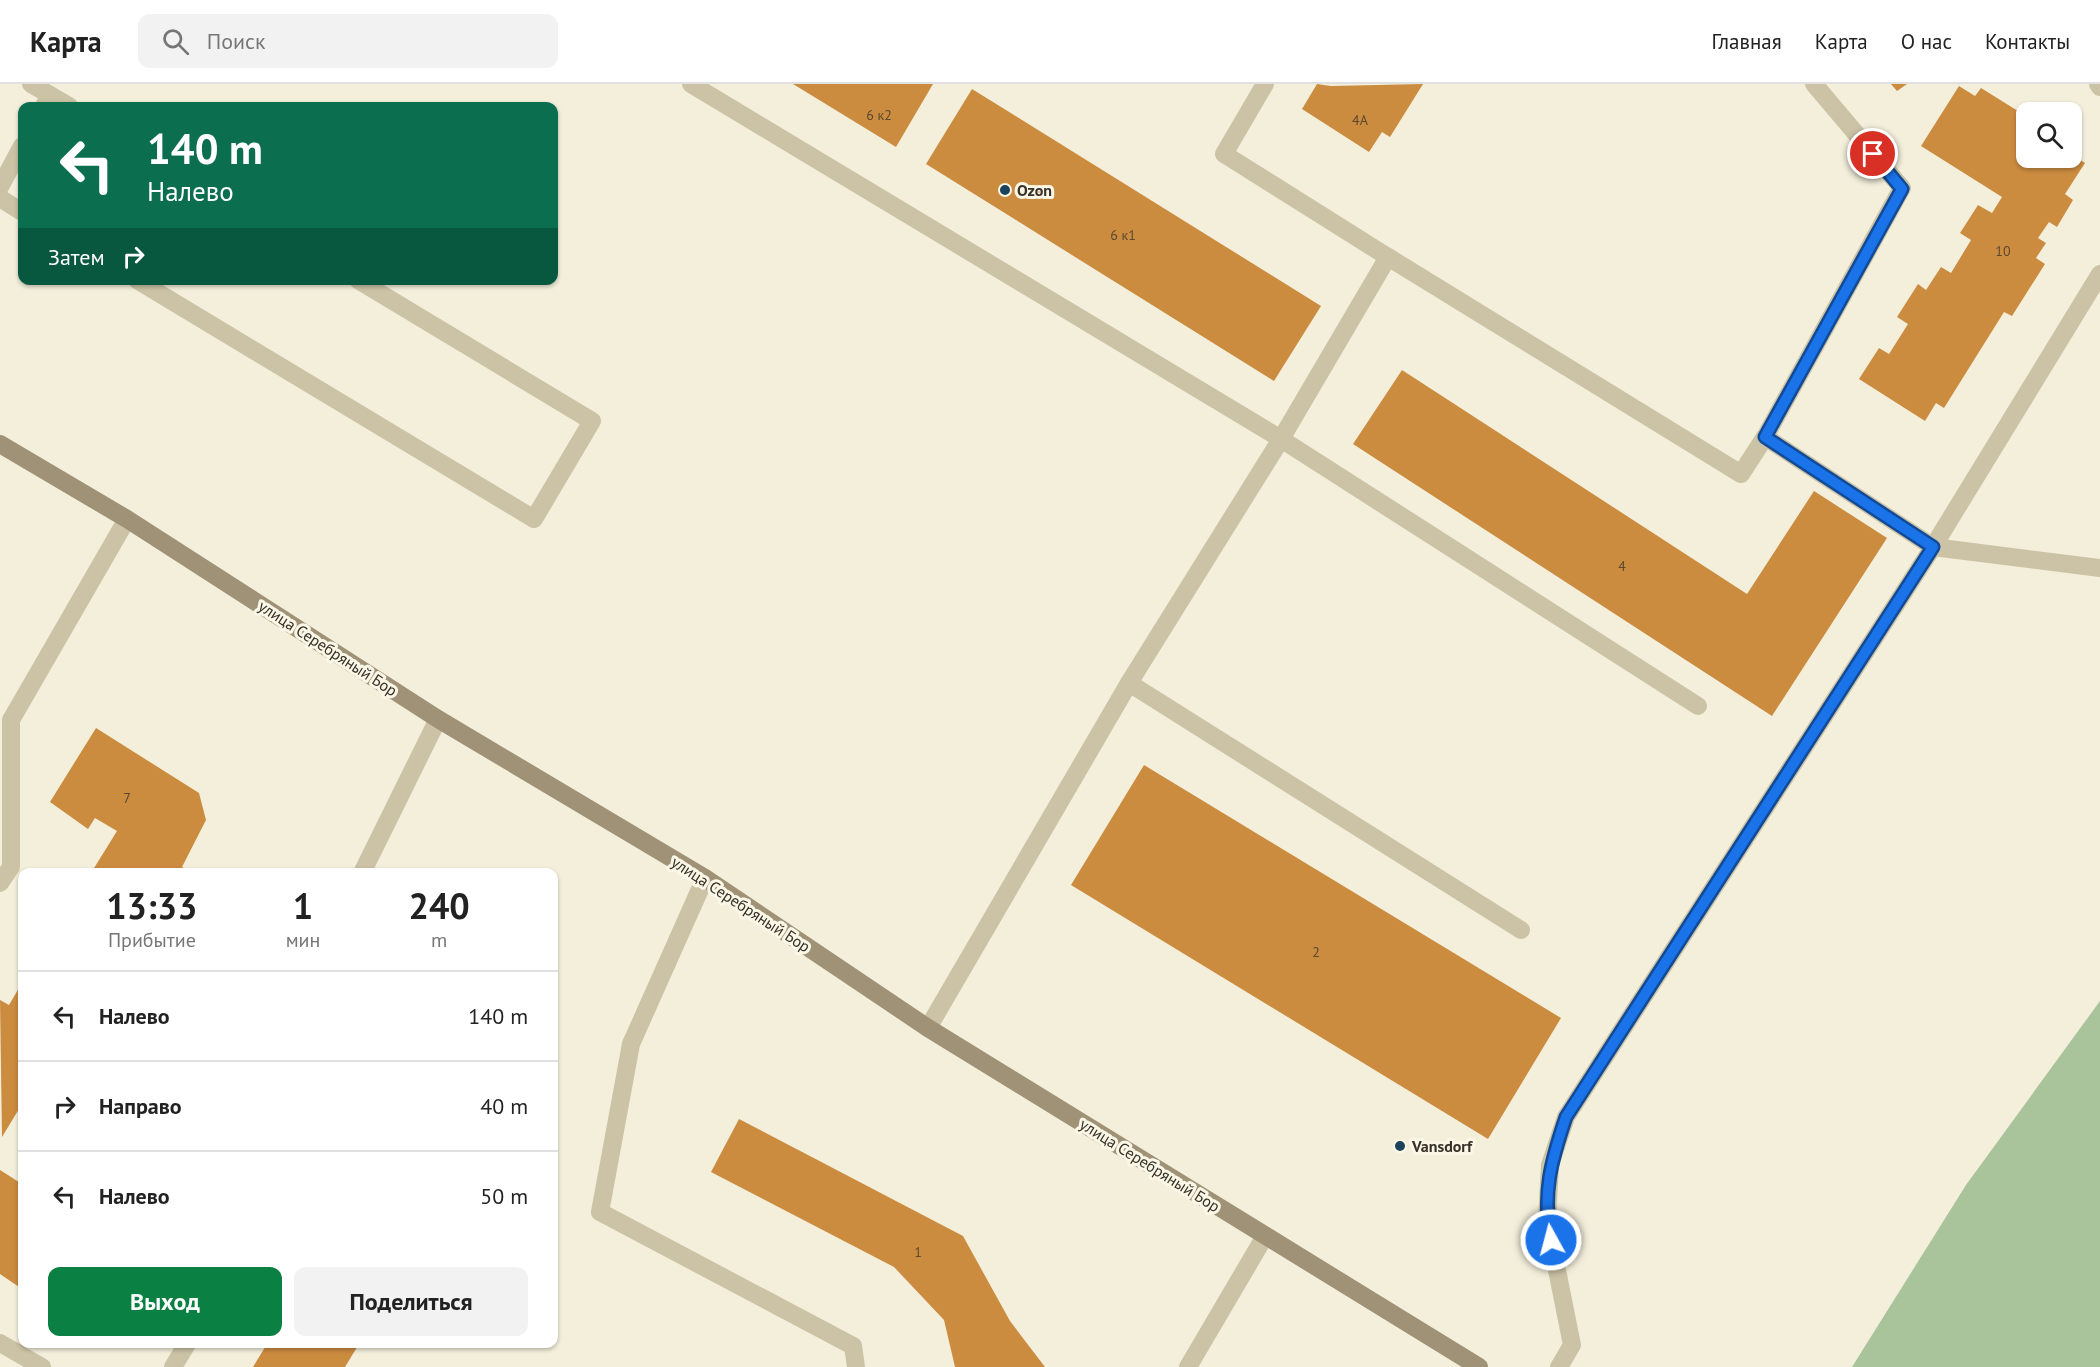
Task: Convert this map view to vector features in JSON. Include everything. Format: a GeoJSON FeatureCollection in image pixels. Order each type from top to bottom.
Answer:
{"type":"FeatureCollection","features":[{"type":"Feature","properties":{"kind":"street"},"geometry":{"type":"LineString","coordinates":[[31,84],[47,101]]}},
{"type":"Feature","properties":{"kind":"street"},"geometry":{"type":"LineString","coordinates":[[691,84],[1281,439],[1698,706]]}},
{"type":"Feature","properties":{"kind":"street"},"geometry":{"type":"LineString","coordinates":[[1265,84],[1224,154],[1742,474],[1765,437],[1902,189],[1814,84]]}},
{"type":"Feature","properties":{"kind":"street"},"geometry":{"type":"LineString","coordinates":[[0,187],[18,153]]}},
{"type":"Feature","properties":{"kind":"street"},"geometry":{"type":"LineString","coordinates":[[0,198],[18,209]]}},
{"type":"Feature","properties":{"kind":"street"},"geometry":{"type":"LineString","coordinates":[[928,1028],[1129,683],[1281,439],[1388,257]]}},
{"type":"Feature","properties":{"kind":"street"},"geometry":{"type":"LineString","coordinates":[[1559,1367],[1572,1346],[1547,1220],[1550,1165],[1566,1117],[1933,547],[2100,273]]}},
{"type":"Feature","properties":{"kind":"street"},"geometry":{"type":"LineString","coordinates":[[145,285],[534,519],[592,421],[366,285]]}},
{"type":"Feature","properties":{"kind":"street"},"geometry":{"type":"LineString","coordinates":[[1765,437],[1933,547],[2100,568]]}},
{"type":"Feature","properties":{"kind":"street","name":"улица Серебряный Бор"},"geometry":{"type":"LineString","coordinates":[[0,444],[127,519],[438,718],[705,878],[928,1028],[1479,1367]]}},
{"type":"Feature","properties":{"kind":"street"},"geometry":{"type":"LineString","coordinates":[[0,883],[11,867],[11,720],[127,519]]}},
{"type":"Feature","properties":{"kind":"street"},"geometry":{"type":"LineString","coordinates":[[1129,683],[1521,930]]}},
{"type":"Feature","properties":{"kind":"street"},"geometry":{"type":"LineString","coordinates":[[364,868],[438,718]]}},
{"type":"Feature","properties":{"kind":"street"},"geometry":{"type":"LineString","coordinates":[[705,878],[631,1044],[600,1212],[854,1346],[856,1367]]}},
{"type":"Feature","properties":{"kind":"street"},"geometry":{"type":"LineString","coordinates":[[1188,1367],[1265,1236]]}},
{"type":"Feature","properties":{"kind":"street"},"geometry":{"type":"LineString","coordinates":[[0,1343],[42,1367]]}},
{"type":"Feature","properties":{"kind":"street"},"geometry":{"type":"LineString","coordinates":[[173,1367],[185,1348]]}},
{"type":"Feature","properties":{"kind":"green space"},"geometry":{"type":"Polygon","coordinates":[[[2100,1001],[2100,1367],[1852,1367],[1966,1185],[2100,1001]]]}},
{"type":"Feature","properties":{"kind":"building"},"geometry":{"type":"Polygon","coordinates":[[[793,84],[933,84],[896,147],[793,84]]]}},
{"type":"Feature","properties":{"kind":"building"},"geometry":{"type":"Polygon","coordinates":[[[1317,84],[1331,86],[1423,84],[1390,137],[1382,132],[1369,152],[1302,109],[1317,84]]]}},
{"type":"Feature","properties":{"kind":"building"},"geometry":{"type":"Polygon","coordinates":[[[1891,84],[1907,84],[1897,91],[1891,84]]]}},
{"type":"Feature","properties":{"kind":"building"},"geometry":{"type":"Polygon","coordinates":[[[1959,86],[1975,96],[1981,88],[2016,110],[2016,168],[2082,168],[2065,194],[2073,200],[2057,227],[2049,222],[2038,238],[2046,243],[2036,258],[2045,264],[2012,316],[2004,312],[1944,408],[1936,403],[1925,421],[1859,379],[1879,348],[1889,354],[1908,324],[1897,317],[1918,284],[1926,290],[1941,267],[1951,273],[1971,240],[1960,233],[1978,205],[1992,213],[2002,197],[1921,146],[1959,86]]]}},
{"type":"Feature","properties":{"kind":"building"},"geometry":{"type":"Polygon","coordinates":[[[972,89],[1321,306],[1274,381],[926,164],[972,89]]]}},
{"type":"Feature","properties":{"kind":"building"},"geometry":{"type":"Polygon","coordinates":[[[1402,370],[1747,594],[1814,491],[1887,538],[1772,716],[1353,444],[1402,370]]]}},
{"type":"Feature","properties":{"kind":"building"},"geometry":{"type":"Polygon","coordinates":[[[96,728],[199,793],[206,820],[182,867],[184,868],[94,868],[117,831],[95,818],[88,829],[50,802],[96,728]]]}},
{"type":"Feature","properties":{"kind":"building"},"geometry":{"type":"Polygon","coordinates":[[[1144,765],[1561,1018],[1488,1139],[1071,885],[1144,765]]]}},
{"type":"Feature","properties":{"kind":"building"},"geometry":{"type":"Polygon","coordinates":[[[18,990],[18,1111],[2,1137],[0,1000],[9,1005],[18,990]]]}},
{"type":"Feature","properties":{"kind":"building"},"geometry":{"type":"Polygon","coordinates":[[[739,1119],[963,1236],[1010,1321],[1045,1367],[955,1367],[944,1320],[894,1267],[711,1172],[739,1119]]]}},
{"type":"Feature","properties":{"kind":"building"},"geometry":{"type":"Polygon","coordinates":[[[0,1170],[18,1181],[18,1286],[0,1274],[0,1170]]]}},
{"type":"Feature","properties":{"kind":"building"},"geometry":{"type":"Polygon","coordinates":[[[265,1348],[357,1348],[345,1367],[253,1367],[265,1348]]]}},
{"type":"Feature","properties":{"kind":"place","name":"Ozon"},"geometry":{"type":"Point","coordinates":[1005,190]}},
{"type":"Feature","properties":{"kind":"place","name":"Vansdorf"},"geometry":{"type":"Point","coordinates":[1400,1146]}},
{"type":"Feature","properties":{"kind":"route"},"geometry":{"type":"LineString","coordinates":[[1551,1240],[1547,1220],[1550,1165],[1566,1117],[1933,547],[1765,437],[1902,189],[1873,154]]}}]}
